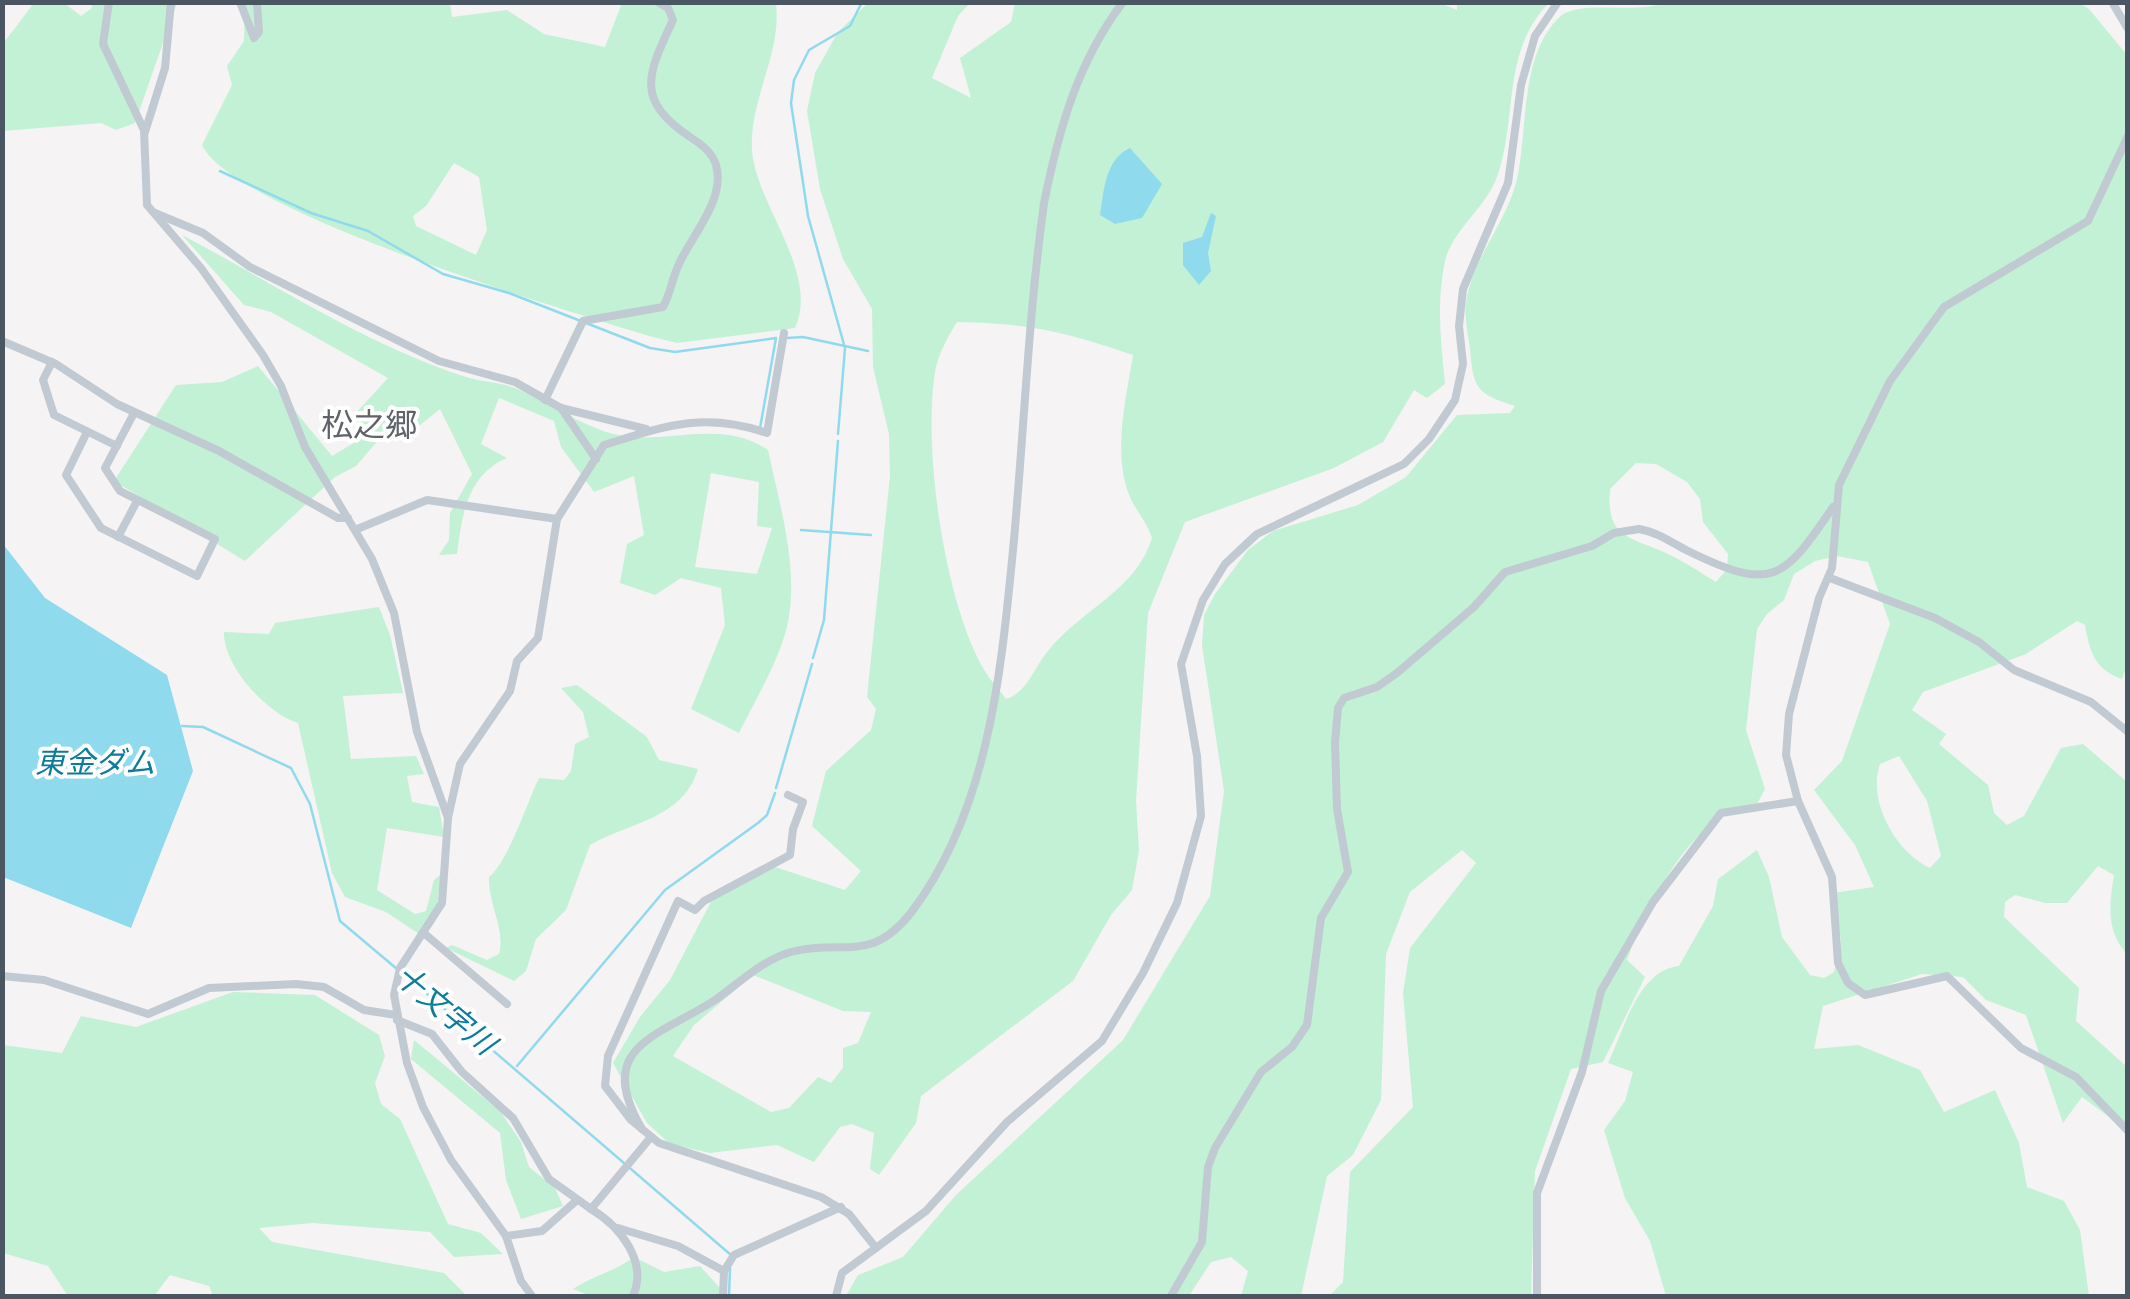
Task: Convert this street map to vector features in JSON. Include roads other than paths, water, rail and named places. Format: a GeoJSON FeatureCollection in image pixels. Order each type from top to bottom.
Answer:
{"type":"FeatureCollection","features":[{"type":"Feature","properties":{"kind":"street"},"geometry":{"type":"LineString","coordinates":[[108,2],[103,44],[144,136]]}},
{"type":"Feature","properties":{"kind":"street"},"geometry":{"type":"LineString","coordinates":[[172,2],[165,68],[144,136],[144,197],[262,355],[281,386],[305,447],[355,530],[394,613],[417,732],[448,818]]}},
{"type":"Feature","properties":{"kind":"street"},"geometry":{"type":"LineString","coordinates":[[240,2],[254,38],[259,32],[258,2]]}},
{"type":"Feature","properties":{"kind":"street"},"geometry":{"type":"LineString","coordinates":[[546,400],[583,322],[663,307],[678,266],[715,194],[718,180],[712,156],[668,124],[653,99],[651,66],[673,20],[668,8],[658,2]]}},
{"type":"Feature","properties":{"kind":"street"},"geometry":{"type":"LineString","coordinates":[[642,1128],[626,1102],[624,1078],[632,1052],[649,1034],[698,1010],[790,952],[854,950],[872,944],[902,924],[915,908],[954,834],[976,778],[995,702],[1024,435],[1031,297],[1047,184],[1080,70],[1123,2]]}},
{"type":"Feature","properties":{"kind":"street"},"geometry":{"type":"LineString","coordinates":[[836,1296],[842,1273],[926,1211],[1007,1122],[1102,1040],[1144,974],[1177,903],[1201,816],[1197,756],[1182,664],[1203,600],[1225,564],[1257,534],[1404,464],[1428,439],[1455,400],[1463,364],[1459,326],[1463,288],[1508,183],[1520,86],[1530,50],[1545,15],[1558,2]]}},
{"type":"Feature","properties":{"kind":"street"},"geometry":{"type":"LineString","coordinates":[[2112,2],[2128,29]]}},
{"type":"Feature","properties":{"kind":"street"},"geometry":{"type":"LineString","coordinates":[[2128,136],[2099,204],[2082,226],[1934,317],[1882,396],[1847,465],[1834,506],[1830,578],[1820,598],[1789,714],[1786,755],[1798,801],[1832,877],[1838,963],[1854,991],[1865,995],[1947,976],[2021,1048],[2076,1078],[2128,1132]]}},
{"type":"Feature","properties":{"kind":"street"},"geometry":{"type":"LineString","coordinates":[[155,213],[191,227],[250,267],[439,361],[514,382],[561,408],[648,430]]}},
{"type":"Feature","properties":{"kind":"street"},"geometry":{"type":"LineString","coordinates":[[532,1296],[520,1281],[506,1236],[451,1160],[423,1107],[397,1018],[400,968],[442,904],[448,818],[468,747],[500,709],[510,691],[517,661],[538,638],[557,519],[604,445],[648,430],[704,419],[767,432],[784,333]]}},
{"type":"Feature","properties":{"kind":"street"},"geometry":{"type":"LineString","coordinates":[[3,341],[52,362],[134,412],[233,458],[338,518],[348,518]]}},
{"type":"Feature","properties":{"kind":"street"},"geometry":{"type":"LineString","coordinates":[[52,362],[43,380],[54,416],[116,446]]}},
{"type":"Feature","properties":{"kind":"street"},"geometry":{"type":"LineString","coordinates":[[561,408],[596,459]]}},
{"type":"Feature","properties":{"kind":"street"},"geometry":{"type":"LineString","coordinates":[[88,432],[66,475],[100,528],[198,576],[215,540],[120,492],[106,468],[134,412]]}},
{"type":"Feature","properties":{"kind":"street"},"geometry":{"type":"LineString","coordinates":[[355,530],[427,500],[557,519]]}},
{"type":"Feature","properties":{"kind":"street"},"geometry":{"type":"LineString","coordinates":[[118,537],[136,501]]}},
{"type":"Feature","properties":{"kind":"street"},"geometry":{"type":"LineString","coordinates":[[1171,1296],[1202,1242],[1208,1167],[1215,1148],[1261,1072],[1292,1047],[1306,1025],[1321,918],[1348,872],[1337,809],[1336,716],[1344,698],[1398,673],[1509,570],[1638,528],[1745,574],[1776,574],[1794,561],[1834,506]]}},
{"type":"Feature","properties":{"kind":"street"},"geometry":{"type":"LineString","coordinates":[[1830,578],[1936,618],[1980,642],[2014,670],[2091,702],[2128,732]]}},
{"type":"Feature","properties":{"kind":"street"},"geometry":{"type":"LineString","coordinates":[[788,795],[803,802],[792,829],[790,855],[704,900],[695,910],[678,902],[608,1056],[605,1086],[651,1137],[676,1151],[841,1207],[876,1248]]}},
{"type":"Feature","properties":{"kind":"street"},"geometry":{"type":"LineString","coordinates":[[1537,1296],[1537,1193],[1582,1072],[1601,991],[1612,967],[1653,902],[1722,813],[1798,801]]}},
{"type":"Feature","properties":{"kind":"street"},"geometry":{"type":"LineString","coordinates":[[425,934],[507,1004]]}},
{"type":"Feature","properties":{"kind":"street"},"geometry":{"type":"LineString","coordinates":[[2,976],[44,980],[148,1014],[209,988],[296,984],[324,987],[364,1010],[397,1018],[432,1034],[462,1072],[513,1118],[542,1171],[576,1202],[628,1234],[678,1246],[724,1271]]}},
{"type":"Feature","properties":{"kind":"street"},"geometry":{"type":"LineString","coordinates":[[591,1209],[651,1137]]}},
{"type":"Feature","properties":{"kind":"street"},"geometry":{"type":"LineString","coordinates":[[506,1236],[542,1231],[576,1202]]}},
{"type":"Feature","properties":{"kind":"street"},"geometry":{"type":"LineString","coordinates":[[723,1296],[724,1271],[734,1255],[841,1207]]}},
{"type":"Feature","properties":{"kind":"street"},"geometry":{"type":"LineString","coordinates":[[611,1224],[638,1265],[632,1296]]}},
{"type":"Feature","properties":{"kind":"water"},"geometry":{"type":"Polygon","coordinates":[[[1130,148],[1162,184],[1142,218],[1115,224],[1100,215],[1105,186],[1115,160],[1130,148]]]}},
{"type":"Feature","properties":{"kind":"water"},"geometry":{"type":"Polygon","coordinates":[[[1211,213],[1216,216],[1208,253],[1211,271],[1199,285],[1183,265],[1183,243],[1202,237],[1211,213]]]}},
{"type":"Feature","properties":{"kind":"water","name":"東金ダム"},"geometry":{"type":"Polygon","coordinates":[[[3,544],[45,598],[167,675],[193,771],[131,928],[3,877],[3,544]]]}},
{"type":"Feature","properties":{"kind":"waterway"},"geometry":{"type":"LineString","coordinates":[[838,434],[845,348],[808,216],[791,103],[794,80],[809,50],[850,26],[862,2]]}},
{"type":"Feature","properties":{"kind":"waterway"},"geometry":{"type":"LineString","coordinates":[[220,171],[311,213],[368,231],[443,274],[509,293],[650,348],[675,352],[776,338],[760,428]]}},
{"type":"Feature","properties":{"kind":"waterway"},"geometry":{"type":"LineString","coordinates":[[787,338],[803,337],[868,351]]}},
{"type":"Feature","properties":{"kind":"waterway"},"geometry":{"type":"LineString","coordinates":[[813,658],[824,620],[838,441]]}},
{"type":"Feature","properties":{"kind":"waterway"},"geometry":{"type":"LineString","coordinates":[[801,530],[871,535]]}},
{"type":"Feature","properties":{"kind":"waterway"},"geometry":{"type":"LineString","coordinates":[[776,788],[812,664]]}},
{"type":"Feature","properties":{"kind":"waterway","name":"十文字川"},"geometry":{"type":"LineString","coordinates":[[182,726],[203,727],[291,768],[310,804],[340,921],[397,969]]}},
{"type":"Feature","properties":{"kind":"waterway"},"geometry":{"type":"LineString","coordinates":[[517,1066],[665,890],[758,823],[767,815],[775,793]]}},
{"type":"Feature","properties":{"kind":"waterway","name":"十文字川"},"geometry":{"type":"LineString","coordinates":[[404,974],[731,1255]]}},
{"type":"Feature","properties":{"kind":"waterway","name":"十文字川"},"geometry":{"type":"LineString","coordinates":[[729,1296],[730,1268]]}},
{"type":"Feature","properties":{"kind":"district","name":"松之郷"},"geometry":{"type":"Point","coordinates":[369,425]}}]}
